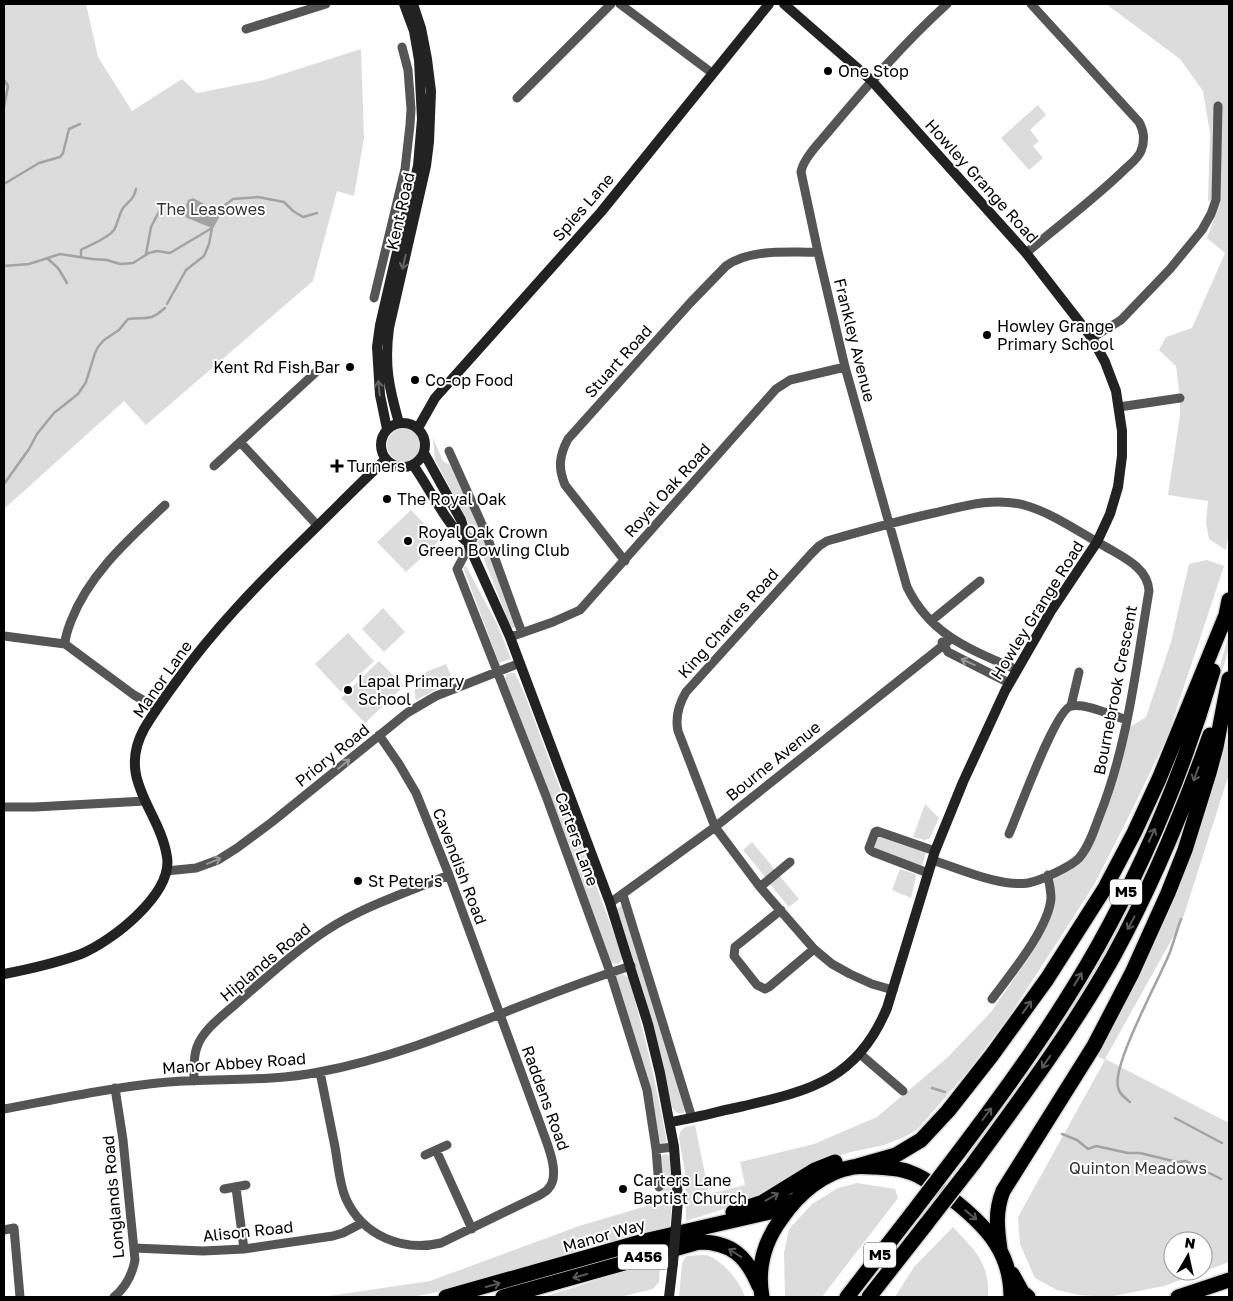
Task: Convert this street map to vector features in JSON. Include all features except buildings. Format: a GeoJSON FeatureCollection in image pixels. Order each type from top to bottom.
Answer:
{"type":"FeatureCollection","features":[{"type":"Feature","properties":{"kind":"highway"},"geometry":{"type":"LineString","coordinates":[[762,1295],[764,1248],[773,1229],[798,1197],[824,1177],[837,1171],[889,1158],[921,1140],[992,1055],[1047,978],[1105,888],[1134,833],[1159,779],[1228,608]]}},
{"type":"Feature","properties":{"kind":"highway","name":"M5"},"geometry":{"type":"LineString","coordinates":[[847,1297],[1015,1077],[1066,999],[1097,947],[1122,900],[1164,809],[1198,718],[1228,608]]}},
{"type":"Feature","properties":{"kind":"highway"},"geometry":{"type":"LineString","coordinates":[[1000,1249],[997,1222],[999,1201],[1003,1191],[1094,1046],[1132,973],[1168,893],[1185,850],[1209,774],[1229,679]]}},
{"type":"Feature","properties":{"kind":"highway","name":"M5"},"geometry":{"type":"LineString","coordinates":[[869,1297],[973,1164],[1029,1087],[1083,1007],[1126,932],[1179,820],[1229,679]]}},
{"type":"Feature","properties":{"kind":"highway"},"geometry":{"type":"LineString","coordinates":[[644,1241],[763,1202],[827,1165],[842,1160],[888,1154],[906,1149]]}},
{"type":"Feature","properties":{"kind":"highway"},"geometry":{"type":"LineString","coordinates":[[854,1167],[899,1169],[918,1175],[938,1189],[978,1221],[990,1234],[1000,1249],[1008,1269],[1022,1292],[1028,1297]]}},
{"type":"Feature","properties":{"kind":"highway","name":"Manor Way"},"geometry":{"type":"LineString","coordinates":[[446,1297],[644,1241],[770,1212],[783,1207],[798,1197]]}},
{"type":"Feature","properties":{"kind":"highway","name":"Manor Way"},"geometry":{"type":"LineString","coordinates":[[503,1297],[699,1242],[718,1244],[734,1250],[745,1259],[762,1295]]}},
{"type":"Feature","properties":{"kind":"highway"},"geometry":{"type":"LineString","coordinates":[[1008,1269],[1011,1297]]}},
{"type":"Feature","properties":{"kind":"highway"},"geometry":{"type":"LineString","coordinates":[[1178,1297],[1229,1280]]}},
{"type":"Feature","properties":{"kind":"street"},"geometry":{"type":"LineString","coordinates":[[246,29],[326,4]]}},
{"type":"Feature","properties":{"kind":"street","name":"Kent Road"},"geometry":{"type":"LineString","coordinates":[[387,429],[380,395],[377,347],[386,299],[418,166],[422,140],[422,109],[417,45],[404,4]]}},
{"type":"Feature","properties":{"kind":"street","name":"Kent Road"},"geometry":{"type":"LineString","coordinates":[[399,423],[387,371],[386,347],[426,166],[431,118],[431,91],[424,41],[413,4]]}},
{"type":"Feature","properties":{"kind":"street"},"geometry":{"type":"LineString","coordinates":[[517,98],[611,4]]}},
{"type":"Feature","properties":{"kind":"street"},"geometry":{"type":"LineString","coordinates":[[620,4],[712,73]]}},
{"type":"Feature","properties":{"kind":"street","name":"Spies Lane"},"geometry":{"type":"LineString","coordinates":[[418,428],[439,394],[601,212],[768,4]]}},
{"type":"Feature","properties":{"kind":"street","name":"Howley Grange Road"},"geometry":{"type":"LineString","coordinates":[[670,1122],[787,1096],[808,1089],[836,1074],[860,1054],[881,1023],[893,990],[928,873],[963,782],[1009,684],[1051,611],[1097,542],[1110,514],[1118,487],[1122,456],[1119,407],[1112,379],[1092,338],[1026,253],[871,80],[784,4]]}},
{"type":"Feature","properties":{"kind":"street","name":"Frankley Avenue"},"geometry":{"type":"LineString","coordinates":[[947,4],[871,80],[802,167],[801,172],[845,367],[907,587],[913,600],[939,630],[951,639],[1017,670]]}},
{"type":"Feature","properties":{"kind":"street"},"geometry":{"type":"LineString","coordinates":[[1026,253],[1113,181],[1138,157],[1142,150],[1144,136],[1144,130],[1139,122],[1031,4]]}},
{"type":"Feature","properties":{"kind":"street","name":"Kent Road"},"geometry":{"type":"LineString","coordinates":[[374,298],[405,169],[412,109],[408,70],[402,47]]}},
{"type":"Feature","properties":{"kind":"street"},"geometry":{"type":"LineString","coordinates":[[1092,338],[1121,320],[1170,269],[1202,230],[1211,214],[1216,200],[1218,106]]}},
{"type":"Feature","properties":{"kind":"street"},"geometry":{"type":"LineString","coordinates":[[412,109],[422,109]]}},
{"type":"Feature","properties":{"kind":"street","name":"Stuart Road"},"geometry":{"type":"LineString","coordinates":[[625,560],[564,485],[559,470],[561,453],[568,440],[726,266],[733,261],[753,255],[818,252]]}},
{"type":"Feature","properties":{"kind":"street","name":"Royal Oak Road"},"geometry":{"type":"LineString","coordinates":[[510,637],[580,610],[776,389],[790,380],[845,367]]}},
{"type":"Feature","properties":{"kind":"street"},"geometry":{"type":"LineString","coordinates":[[214,466],[315,373]]}},
{"type":"Feature","properties":{"kind":"street"},"geometry":{"type":"LineString","coordinates":[[1119,407],[1180,398]]}},
{"type":"Feature","properties":{"kind":"street"},"geometry":{"type":"LineString","coordinates":[[399,423],[411,424],[418,428],[425,440],[424,453],[420,460],[413,465],[398,467],[386,459],[381,446],[387,429],[399,423]]}},
{"type":"Feature","properties":{"kind":"street"},"geometry":{"type":"LineString","coordinates":[[240,442],[317,525]]}},
{"type":"Feature","properties":{"kind":"street","name":"Carters Lane"},"geometry":{"type":"LineString","coordinates":[[424,453],[461,520],[468,544],[510,637],[610,903],[648,1024],[674,1147],[678,1199],[669,1297]]}},
{"type":"Feature","properties":{"kind":"street"},"geometry":{"type":"LineString","coordinates":[[448,455],[485,531],[522,633]]}},
{"type":"Feature","properties":{"kind":"street","name":"Manor Lane"},"geometry":{"type":"LineString","coordinates":[[4,974],[52,963],[82,953],[119,931],[149,903],[163,882],[168,859],[164,842],[136,776],[135,757],[141,736],[157,708],[224,620],[268,573],[386,459]]}},
{"type":"Feature","properties":{"kind":"street","name":"Carters Lane"},"geometry":{"type":"LineString","coordinates":[[413,465],[457,534],[468,544]]}},
{"type":"Feature","properties":{"kind":"street","name":"King Charles Road"},"geometry":{"type":"LineString","coordinates":[[893,990],[872,984],[850,974],[832,964],[814,949],[760,887],[715,827],[678,731],[677,719],[681,700],[686,692],[819,546],[827,541],[890,523],[983,502],[1002,502],[1040,510],[1097,542]]}},
{"type":"Feature","properties":{"kind":"street"},"geometry":{"type":"LineString","coordinates":[[65,644],[74,611],[94,577],[136,532],[165,505]]}},
{"type":"Feature","properties":{"kind":"street"},"geometry":{"type":"LineString","coordinates":[[468,544],[474,537],[485,531]]}},
{"type":"Feature","properties":{"kind":"street","name":"Bournebrook Crescent"},"geometry":{"type":"LineString","coordinates":[[934,856],[996,880],[1012,883],[1029,882],[1075,862],[1089,842],[1114,778],[1127,720],[1150,591],[1149,584],[1140,569],[1097,542]]}},
{"type":"Feature","properties":{"kind":"street","name":"Carters Lane"},"geometry":{"type":"LineString","coordinates":[[468,544],[457,570],[546,796],[610,972],[647,1090],[656,1150],[659,1188]]}},
{"type":"Feature","properties":{"kind":"street"},"geometry":{"type":"LineString","coordinates":[[931,621],[980,581]]}},
{"type":"Feature","properties":{"kind":"street","name":"Frankley Avenue"},"geometry":{"type":"LineString","coordinates":[[939,630],[944,646]]}},
{"type":"Feature","properties":{"kind":"street"},"geometry":{"type":"LineString","coordinates":[[4,636],[65,644],[134,695],[157,708]]}},
{"type":"Feature","properties":{"kind":"street","name":"Bourne Avenue"},"geometry":{"type":"LineString","coordinates":[[610,903],[715,827],[951,639]]}},
{"type":"Feature","properties":{"kind":"street"},"geometry":{"type":"LineString","coordinates":[[944,646],[948,652],[1009,684]]}},
{"type":"Feature","properties":{"kind":"street","name":"Priory Road"},"geometry":{"type":"LineString","coordinates":[[166,871],[196,868],[218,860],[237,848],[313,790],[407,713],[436,696],[520,663]]}},
{"type":"Feature","properties":{"kind":"street"},"geometry":{"type":"LineString","coordinates":[[1009,834],[1056,722],[1064,711],[1071,706],[1079,672]]}},
{"type":"Feature","properties":{"kind":"street"},"geometry":{"type":"LineString","coordinates":[[1071,706],[1099,710],[1127,720]]}},
{"type":"Feature","properties":{"kind":"street","name":"Cavendish Road"},"geometry":{"type":"LineString","coordinates":[[379,736],[399,764],[416,793],[449,875],[499,1014]]}},
{"type":"Feature","properties":{"kind":"street"},"geometry":{"type":"LineString","coordinates":[[4,807],[145,801]]}},
{"type":"Feature","properties":{"kind":"street"},"geometry":{"type":"LineString","coordinates":[[928,873],[870,850],[875,832],[877,831],[934,856]]}},
{"type":"Feature","properties":{"kind":"street"},"geometry":{"type":"LineString","coordinates":[[760,887],[790,862]]}},
{"type":"Feature","properties":{"kind":"street","name":"Hiplands Road"},"geometry":{"type":"LineString","coordinates":[[194,1081],[194,1062],[197,1046],[201,1039],[212,1025],[283,962],[328,930],[358,913],[449,875]]}},
{"type":"Feature","properties":{"kind":"street"},"geometry":{"type":"LineString","coordinates":[[992,999],[1028,952],[1048,910],[1051,898],[1048,875]]}},
{"type":"Feature","properties":{"kind":"street","name":"Carters Lane"},"geometry":{"type":"LineString","coordinates":[[623,895],[692,1118]]}},
{"type":"Feature","properties":{"kind":"street"},"geometry":{"type":"LineString","coordinates":[[781,910],[735,947],[734,956],[757,985],[765,989],[769,987],[814,949]]}},
{"type":"Feature","properties":{"kind":"street","name":"Manor Abbey Road"},"geometry":{"type":"LineString","coordinates":[[4,1109],[116,1088],[226,1078],[284,1077],[320,1072],[382,1057],[610,972],[631,966]]}},
{"type":"Feature","properties":{"kind":"street","name":"Raddens Road"},"geometry":{"type":"LineString","coordinates":[[320,1072],[345,1197],[362,1223],[373,1233],[399,1242],[432,1245],[442,1243],[538,1196],[549,1189],[553,1181],[553,1162],[499,1014]]}},
{"type":"Feature","properties":{"kind":"street"},"geometry":{"type":"LineString","coordinates":[[860,1054],[903,1091]]}},
{"type":"Feature","properties":{"kind":"street","name":"Longlands Road"},"geometry":{"type":"LineString","coordinates":[[114,1297],[131,1276],[135,1260],[124,1140],[116,1088]]}},
{"type":"Feature","properties":{"kind":"street"},"geometry":{"type":"LineString","coordinates":[[425,1155],[447,1145]]}},
{"type":"Feature","properties":{"kind":"street"},"geometry":{"type":"LineString","coordinates":[[656,1150],[674,1147]]}},
{"type":"Feature","properties":{"kind":"street"},"geometry":{"type":"LineString","coordinates":[[436,1150],[472,1229]]}},
{"type":"Feature","properties":{"kind":"street"},"geometry":{"type":"LineString","coordinates":[[224,1189],[246,1185]]}},
{"type":"Feature","properties":{"kind":"street"},"geometry":{"type":"LineString","coordinates":[[236,1188],[244,1249]]}},
{"type":"Feature","properties":{"kind":"street","name":"Alison Road"},"geometry":{"type":"LineString","coordinates":[[134,1248],[203,1251],[244,1249],[343,1234],[362,1223]]}},
{"type":"Feature","properties":{"kind":"street"},"geometry":{"type":"LineString","coordinates":[[4,1230],[18,1228],[20,1297]]}},
{"type":"Feature","properties":{"kind":"green space","name":"The Leasowes"},"geometry":{"type":"Polygon","coordinates":[[[4,4],[86,4],[98,57],[132,111],[182,79],[197,93],[264,80],[361,49],[364,138],[354,196],[337,191],[313,281],[146,425],[124,401],[4,509],[4,4]]]}},
{"type":"Feature","properties":{"kind":"green space"},"geometry":{"type":"Polygon","coordinates":[[[1106,4],[1229,4],[1229,531],[1226,550],[1209,539],[1206,523],[1208,501],[1168,495],[1180,415],[1180,398],[1176,366],[1159,350],[1166,337],[1192,328],[1225,253],[1207,238],[1221,201],[1208,201],[1210,134],[1203,91],[1180,59],[1106,4]]]}},
{"type":"Feature","properties":{"kind":"green space"},"geometry":{"type":"Polygon","coordinates":[[[1038,105],[1046,115],[1030,130],[1039,141],[1033,146],[1043,158],[1029,170],[1001,138],[1038,105]]]}},
{"type":"Feature","properties":{"kind":"green space"},"geometry":{"type":"Polygon","coordinates":[[[404,428],[411,429],[416,433],[420,438],[420,452],[416,457],[411,461],[404,462],[397,461],[392,457],[388,452],[387,445],[388,438],[392,433],[397,429],[404,428]]]}},
{"type":"Feature","properties":{"kind":"green space"},"geometry":{"type":"Polygon","coordinates":[[[433,438],[443,461],[450,465],[481,530],[473,532],[435,460],[433,438]]]}},
{"type":"Feature","properties":{"kind":"green space","name":"Royal Oak Crown Green Bowling Club"},"geometry":{"type":"Polygon","coordinates":[[[411,510],[440,540],[406,572],[377,542],[411,510]]]}},
{"type":"Feature","properties":{"kind":"green space"},"geometry":{"type":"Polygon","coordinates":[[[483,539],[518,627],[511,628],[477,541],[483,539]]]}},
{"type":"Feature","properties":{"kind":"green space"},"geometry":{"type":"Polygon","coordinates":[[[1207,560],[1224,566],[1168,735],[1094,885],[1010,1015],[969,1070],[917,1130],[904,1137],[884,1145],[821,1161],[752,1200],[686,1221],[685,1172],[679,1138],[680,1132],[685,1127],[695,1125],[709,1194],[745,1185],[740,1162],[814,1144],[877,1117],[947,1058],[991,1012],[1029,957],[1042,931],[1054,888],[1054,876],[1082,860],[1130,727],[1146,717],[1171,642],[1189,564],[1207,560]]]}},
{"type":"Feature","properties":{"kind":"green space"},"geometry":{"type":"Polygon","coordinates":[[[466,566],[497,624],[511,659],[499,663],[463,567],[466,566]]]}},
{"type":"Feature","properties":{"kind":"green space"},"geometry":{"type":"Polygon","coordinates":[[[383,608],[405,632],[384,652],[362,629],[383,608]]]}},
{"type":"Feature","properties":{"kind":"green space"},"geometry":{"type":"Polygon","coordinates":[[[348,633],[374,661],[341,692],[315,664],[348,633]]]}},
{"type":"Feature","properties":{"kind":"green space"},"geometry":{"type":"Polygon","coordinates":[[[1229,633],[1229,648],[1200,739],[1166,829],[1140,887],[1103,958],[1061,1028],[1016,1094],[968,1159],[964,1156],[1057,1026],[1213,691],[1229,633]]]}},
{"type":"Feature","properties":{"kind":"green space"},"geometry":{"type":"Polygon","coordinates":[[[379,661],[404,686],[365,723],[341,698],[379,661]]]}},
{"type":"Feature","properties":{"kind":"green space"},"geometry":{"type":"Polygon","coordinates":[[[446,664],[453,681],[416,700],[415,685],[421,676],[446,664]]]}},
{"type":"Feature","properties":{"kind":"green space"},"geometry":{"type":"Polygon","coordinates":[[[515,673],[525,695],[623,958],[619,964],[611,963],[515,707],[505,678],[507,674],[515,673]]]}},
{"type":"Feature","properties":{"kind":"green space","name":"Quinton Meadows"},"geometry":{"type":"Polygon","coordinates":[[[1229,733],[1229,774],[1182,921],[1105,1059],[1229,1123],[1229,1262],[1213,1268],[1213,1231],[1163,1231],[1163,1281],[1178,1281],[1164,1286],[1109,1297],[1079,1295],[1057,1290],[1035,1278],[1020,1244],[1018,1217],[1105,1060],[1096,1056],[1134,985],[1168,913],[1194,847],[1229,733]]]}},
{"type":"Feature","properties":{"kind":"green space"},"geometry":{"type":"Polygon","coordinates":[[[925,804],[939,818],[930,838],[925,840],[913,837],[925,804]]]}},
{"type":"Feature","properties":{"kind":"green space"},"geometry":{"type":"Polygon","coordinates":[[[880,835],[926,852],[922,866],[875,849],[873,846],[877,836],[880,835]]]}},
{"type":"Feature","properties":{"kind":"green space"},"geometry":{"type":"Polygon","coordinates":[[[752,842],[776,871],[766,878],[743,850],[752,842]]]}},
{"type":"Feature","properties":{"kind":"green space"},"geometry":{"type":"Polygon","coordinates":[[[900,869],[915,874],[911,898],[892,890],[900,869]]]}},
{"type":"Feature","properties":{"kind":"green space"},"geometry":{"type":"Polygon","coordinates":[[[779,875],[799,899],[789,907],[769,883],[779,875]]]}},
{"type":"Feature","properties":{"kind":"green space"},"geometry":{"type":"Polygon","coordinates":[[[622,905],[685,1110],[683,1113],[678,1113],[671,1106],[644,993],[617,909],[622,905]]]}},
{"type":"Feature","properties":{"kind":"green space"},"geometry":{"type":"Polygon","coordinates":[[[623,974],[629,978],[645,1039],[667,1143],[665,1146],[660,1145],[658,1142],[649,1084],[616,978],[616,975],[623,974]]]}},
{"type":"Feature","properties":{"kind":"green space"},"geometry":{"type":"Polygon","coordinates":[[[667,1154],[670,1157],[672,1200],[670,1227],[542,1261],[434,1293],[411,1297],[322,1297],[430,1281],[579,1226],[663,1201],[660,1156],[667,1154]]]}},
{"type":"Feature","properties":{"kind":"green space"},"geometry":{"type":"Polygon","coordinates":[[[857,1183],[895,1189],[898,1198],[822,1297],[785,1297],[784,1253],[789,1229],[812,1204],[838,1188],[857,1183]]]}},
{"type":"Feature","properties":{"kind":"green space"},"geometry":{"type":"Polygon","coordinates":[[[916,1218],[919,1221],[860,1297],[854,1297],[916,1218]]]}},
{"type":"Feature","properties":{"kind":"green space"},"geometry":{"type":"Polygon","coordinates":[[[953,1227],[974,1250],[983,1266],[988,1285],[988,1297],[895,1297],[914,1267],[953,1227]]]}},
{"type":"Feature","properties":{"kind":"green space"},"geometry":{"type":"Polygon","coordinates":[[[707,1255],[721,1263],[740,1285],[745,1297],[679,1297],[682,1263],[686,1256],[707,1255]]]}},
{"type":"Feature","properties":{"kind":"green space"},"geometry":{"type":"Polygon","coordinates":[[[655,1262],[660,1267],[659,1282],[653,1289],[620,1297],[543,1297],[655,1262]]]}},
{"type":"Feature","properties":{"kind":"shaded area"},"geometry":{"type":"Polygon","coordinates":[[[193,198],[220,212],[212,228],[187,218],[183,214],[188,200],[193,198]]]}},
{"type":"Feature","properties":{"kind":"waterway"},"geometry":{"type":"LineString","coordinates":[[4,107],[8,86],[5,81]]}},
{"type":"Feature","properties":{"kind":"waterway"},"geometry":{"type":"LineString","coordinates":[[4,184],[39,163],[60,157],[63,153],[69,129],[80,124]]}},
{"type":"Feature","properties":{"kind":"waterway"},"geometry":{"type":"LineString","coordinates":[[81,257],[81,250],[103,239],[114,230],[123,208],[133,198],[136,189]]}},
{"type":"Feature","properties":{"kind":"waterway"},"geometry":{"type":"LineString","coordinates":[[4,266],[29,264],[60,254],[107,260],[120,264],[133,263],[149,253],[157,251],[170,253],[212,228],[224,206],[233,199],[258,197],[284,202],[303,217],[317,213]]}},
{"type":"Feature","properties":{"kind":"waterway"},"geometry":{"type":"LineString","coordinates":[[146,254],[151,227],[163,204]]}},
{"type":"Feature","properties":{"kind":"waterway"},"geometry":{"type":"LineString","coordinates":[[167,304],[186,270],[204,256],[209,244],[212,228]]}},
{"type":"Feature","properties":{"kind":"waterway"},"geometry":{"type":"LineString","coordinates":[[47,258],[58,268],[67,283]]}},
{"type":"Feature","properties":{"kind":"waterway"},"geometry":{"type":"LineString","coordinates":[[4,484],[29,449],[37,434],[54,413],[78,394],[86,382],[95,353],[104,340],[119,330],[128,319],[155,316],[165,308]]}},
{"type":"Feature","properties":{"kind":"waterway"},"geometry":{"type":"LineString","coordinates":[[1130,1102],[1121,1094],[1118,1087],[1118,1076],[1122,1060],[1170,952],[1181,919]]}},
{"type":"Feature","properties":{"kind":"waterway"},"geometry":{"type":"LineString","coordinates":[[932,1088],[945,1092]]}},
{"type":"Feature","properties":{"kind":"waterway"},"geometry":{"type":"LineString","coordinates":[[1175,1118],[1222,1143]]}},
{"type":"Feature","properties":{"kind":"waterway"},"geometry":{"type":"LineString","coordinates":[[1062,1134],[1077,1140],[1088,1149],[1096,1146],[1128,1153],[1140,1153],[1177,1162],[1186,1161],[1221,1179]]}},
{"type":"Feature","properties":{"kind":"place","name":"One Stop"},"geometry":{"type":"Point","coordinates":[828,71]}},
{"type":"Feature","properties":{"kind":"place","name":"Howley Grange Primary School"},"geometry":{"type":"Point","coordinates":[987,335]}},
{"type":"Feature","properties":{"kind":"place","name":"Kent Rd Fish Bar"},"geometry":{"type":"Point","coordinates":[350,367]}},
{"type":"Feature","properties":{"kind":"place","name":"Co-op Food"},"geometry":{"type":"Point","coordinates":[415,380]}},
{"type":"Feature","properties":{"kind":"place","name":"Turners"},"geometry":{"type":"Point","coordinates":[337,466]}},
{"type":"Feature","properties":{"kind":"place","name":"The Royal Oak"},"geometry":{"type":"Point","coordinates":[387,499]}},
{"type":"Feature","properties":{"kind":"place","name":"Royal Oak Crown Green Bowling Club"},"geometry":{"type":"Point","coordinates":[408,541]}},
{"type":"Feature","properties":{"kind":"place","name":"Lapal Primary School"},"geometry":{"type":"Point","coordinates":[348,690]}},
{"type":"Feature","properties":{"kind":"place","name":"St Peter's"},"geometry":{"type":"Point","coordinates":[358,881]}},
{"type":"Feature","properties":{"kind":"place","name":"Carters Lane Baptist Church"},"geometry":{"type":"Point","coordinates":[623,1189]}}]}
